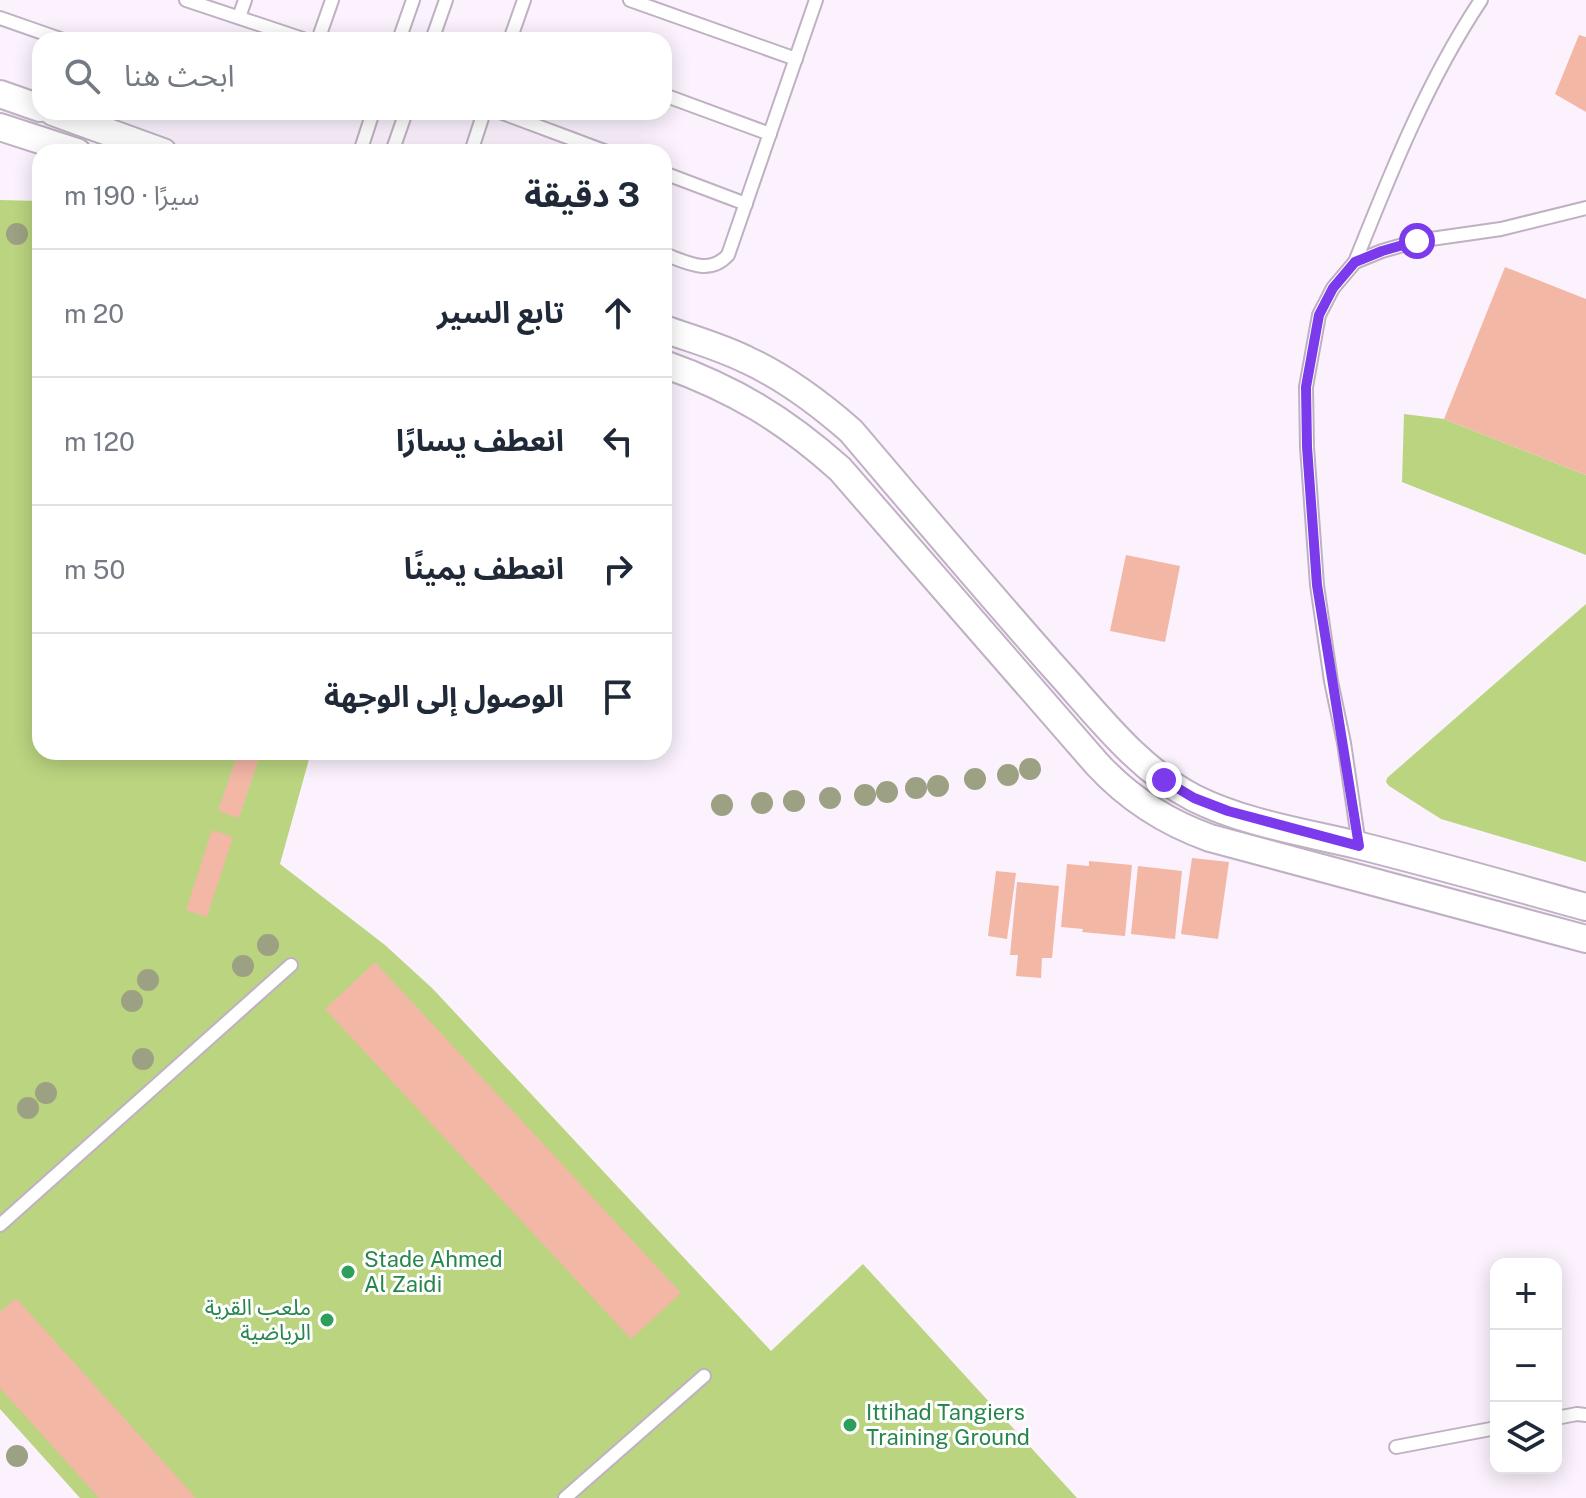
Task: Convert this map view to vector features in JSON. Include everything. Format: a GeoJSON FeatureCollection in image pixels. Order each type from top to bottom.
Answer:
{"type":"FeatureCollection","features":[{"type":"Feature","properties":{"kind":"street"},"geometry":{"type":"LineString","coordinates":[[0,94],[32,105]]}},
{"type":"Feature","properties":{"kind":"street"},"geometry":{"type":"LineString","coordinates":[[75,120],[141,144]]}},
{"type":"Feature","properties":{"kind":"street"},"geometry":{"type":"LineString","coordinates":[[0,127],[52,144]]}},
{"type":"Feature","properties":{"kind":"street"},"geometry":{"type":"LineString","coordinates":[[672,332],[747,359],[802,391],[851,431],[1120,740],[1164,780],[1194,798],[1228,811],[1586,907]]}},
{"type":"Feature","properties":{"kind":"street"},"geometry":{"type":"LineString","coordinates":[[672,367],[709,381],[759,407],[787,425],[840,469],[1115,784],[1159,816],[1210,838],[1586,939]]}},
{"type":"Feature","properties":{"kind":"lane"},"geometry":{"type":"LineString","coordinates":[[186,0],[283,32]]}},
{"type":"Feature","properties":{"kind":"lane"},"geometry":{"type":"LineString","coordinates":[[239,17],[245,0]]}},
{"type":"Feature","properties":{"kind":"lane"},"geometry":{"type":"LineString","coordinates":[[321,32],[332,0]]}},
{"type":"Feature","properties":{"kind":"lane"},"geometry":{"type":"LineString","coordinates":[[402,32],[413,0]]}},
{"type":"Feature","properties":{"kind":"lane"},"geometry":{"type":"LineString","coordinates":[[435,32],[446,0]]}},
{"type":"Feature","properties":{"kind":"lane"},"geometry":{"type":"LineString","coordinates":[[514,32],[524,0]]}},
{"type":"Feature","properties":{"kind":"lane"},"geometry":{"type":"LineString","coordinates":[[630,0],[796,59]]}},
{"type":"Feature","properties":{"kind":"lane"},"geometry":{"type":"LineString","coordinates":[[672,257],[700,267],[716,265],[728,255],[816,0]]}},
{"type":"Feature","properties":{"kind":"lane"},"geometry":{"type":"LineString","coordinates":[[1359,846],[1317,585],[1306,387],[1319,315],[1333,288],[1355,262],[1390,175],[1430,90],[1455,40],[1481,0]]}},
{"type":"Feature","properties":{"kind":"lane"},"geometry":{"type":"LineString","coordinates":[[0,18],[40,32]]}},
{"type":"Feature","properties":{"kind":"lane"},"geometry":{"type":"LineString","coordinates":[[672,98],[770,134]]}},
{"type":"Feature","properties":{"kind":"lane"},"geometry":{"type":"LineString","coordinates":[[363,144],[370,120]]}},
{"type":"Feature","properties":{"kind":"lane"},"geometry":{"type":"LineString","coordinates":[[395,144],[403,120]]}},
{"type":"Feature","properties":{"kind":"lane"},"geometry":{"type":"LineString","coordinates":[[474,144],[481,120]]}},
{"type":"Feature","properties":{"kind":"lane"},"geometry":{"type":"LineString","coordinates":[[521,120],[586,144]]}},
{"type":"Feature","properties":{"kind":"lane"},"geometry":{"type":"LineString","coordinates":[[672,176],[746,204]]}},
{"type":"Feature","properties":{"kind":"lane"},"geometry":{"type":"LineString","coordinates":[[1355,262],[1417,241],[1501,229],[1586,208]]}},
{"type":"Feature","properties":{"kind":"lane"},"geometry":{"type":"LineString","coordinates":[[0,1225],[291,965]]}},
{"type":"Feature","properties":{"kind":"lane"},"geometry":{"type":"LineString","coordinates":[[565,1498],[704,1376]]}},
{"type":"Feature","properties":{"kind":"lane"},"geometry":{"type":"LineString","coordinates":[[1562,1417],[1586,1415]]}},
{"type":"Feature","properties":{"kind":"lane"},"geometry":{"type":"LineString","coordinates":[[1396,1447],[1490,1429]]}},
{"type":"Feature","properties":{"kind":"green space","name":"Stade Ahmed Al Zaidi"},"geometry":{"type":"Polygon","coordinates":[[[0,200],[32,201],[32,760],[309,760],[280,864],[385,945],[433,989],[771,1351],[863,1264],[1077,1498],[80,1498],[0,1409],[0,200]]]}},
{"type":"Feature","properties":{"kind":"green space"},"geometry":{"type":"Polygon","coordinates":[[[1404,414],[1444,419],[1586,475],[1586,555],[1402,482],[1404,414]]]}},
{"type":"Feature","properties":{"kind":"green space"},"geometry":{"type":"Polygon","coordinates":[[[1586,604],[1586,862],[1441,819],[1389,786],[1387,778],[1586,604]]]}},
{"type":"Feature","properties":{"kind":"building"},"geometry":{"type":"Polygon","coordinates":[[[1579,35],[1586,37],[1586,112],[1555,94],[1579,35]]]}},
{"type":"Feature","properties":{"kind":"building"},"geometry":{"type":"Polygon","coordinates":[[[1505,267],[1586,299],[1586,475],[1444,419],[1505,267]]]}},
{"type":"Feature","properties":{"kind":"building"},"geometry":{"type":"Polygon","coordinates":[[[1126,555],[1180,566],[1165,642],[1110,631],[1126,555]]]}},
{"type":"Feature","properties":{"kind":"building"},"geometry":{"type":"Polygon","coordinates":[[[235,760],[258,760],[239,818],[218,811],[235,760]]]}},
{"type":"Feature","properties":{"kind":"building"},"geometry":{"type":"Polygon","coordinates":[[[212,830],[233,837],[207,917],[186,910],[212,830]]]}},
{"type":"Feature","properties":{"kind":"building"},"geometry":{"type":"Polygon","coordinates":[[[1192,858],[1229,862],[1218,939],[1181,934],[1192,858]]]}},
{"type":"Feature","properties":{"kind":"building"},"geometry":{"type":"Polygon","coordinates":[[[1089,861],[1132,865],[1125,936],[1061,927],[1067,864],[1089,866],[1089,861]]]}},
{"type":"Feature","properties":{"kind":"building"},"geometry":{"type":"Polygon","coordinates":[[[1138,866],[1182,871],[1175,939],[1131,934],[1138,866]]]}},
{"type":"Feature","properties":{"kind":"building"},"geometry":{"type":"Polygon","coordinates":[[[996,871],[1016,873],[1007,939],[988,936],[996,871]]]}},
{"type":"Feature","properties":{"kind":"building"},"geometry":{"type":"Polygon","coordinates":[[[1017,882],[1059,886],[1052,958],[1042,958],[1041,978],[1016,976],[1018,955],[1010,955],[1017,882]]]}},
{"type":"Feature","properties":{"kind":"building"},"geometry":{"type":"Polygon","coordinates":[[[375,962],[681,1293],[631,1339],[325,1009],[375,962]]]}},
{"type":"Feature","properties":{"kind":"building"},"geometry":{"type":"Polygon","coordinates":[[[16,1298],[196,1498],[99,1498],[0,1388],[0,1312],[16,1298]]]}},
{"type":"Feature","properties":{"kind":"place","name":"Stade Ahmed Al Zaidi"},"geometry":{"type":"Point","coordinates":[348,1272]}},
{"type":"Feature","properties":{"kind":"place","name":"ملعب القرية الرياضية"},"geometry":{"type":"Point","coordinates":[327,1320]}},
{"type":"Feature","properties":{"kind":"place","name":"Ittihad Tangiers Training Ground"},"geometry":{"type":"Point","coordinates":[850,1425]}},
{"type":"Feature","properties":{"kind":"route"},"geometry":{"type":"LineString","coordinates":[[1164,780],[1194,798],[1228,811],[1359,846],[1317,585],[1306,387],[1319,315],[1333,288],[1355,262],[1417,241]]}}]}
